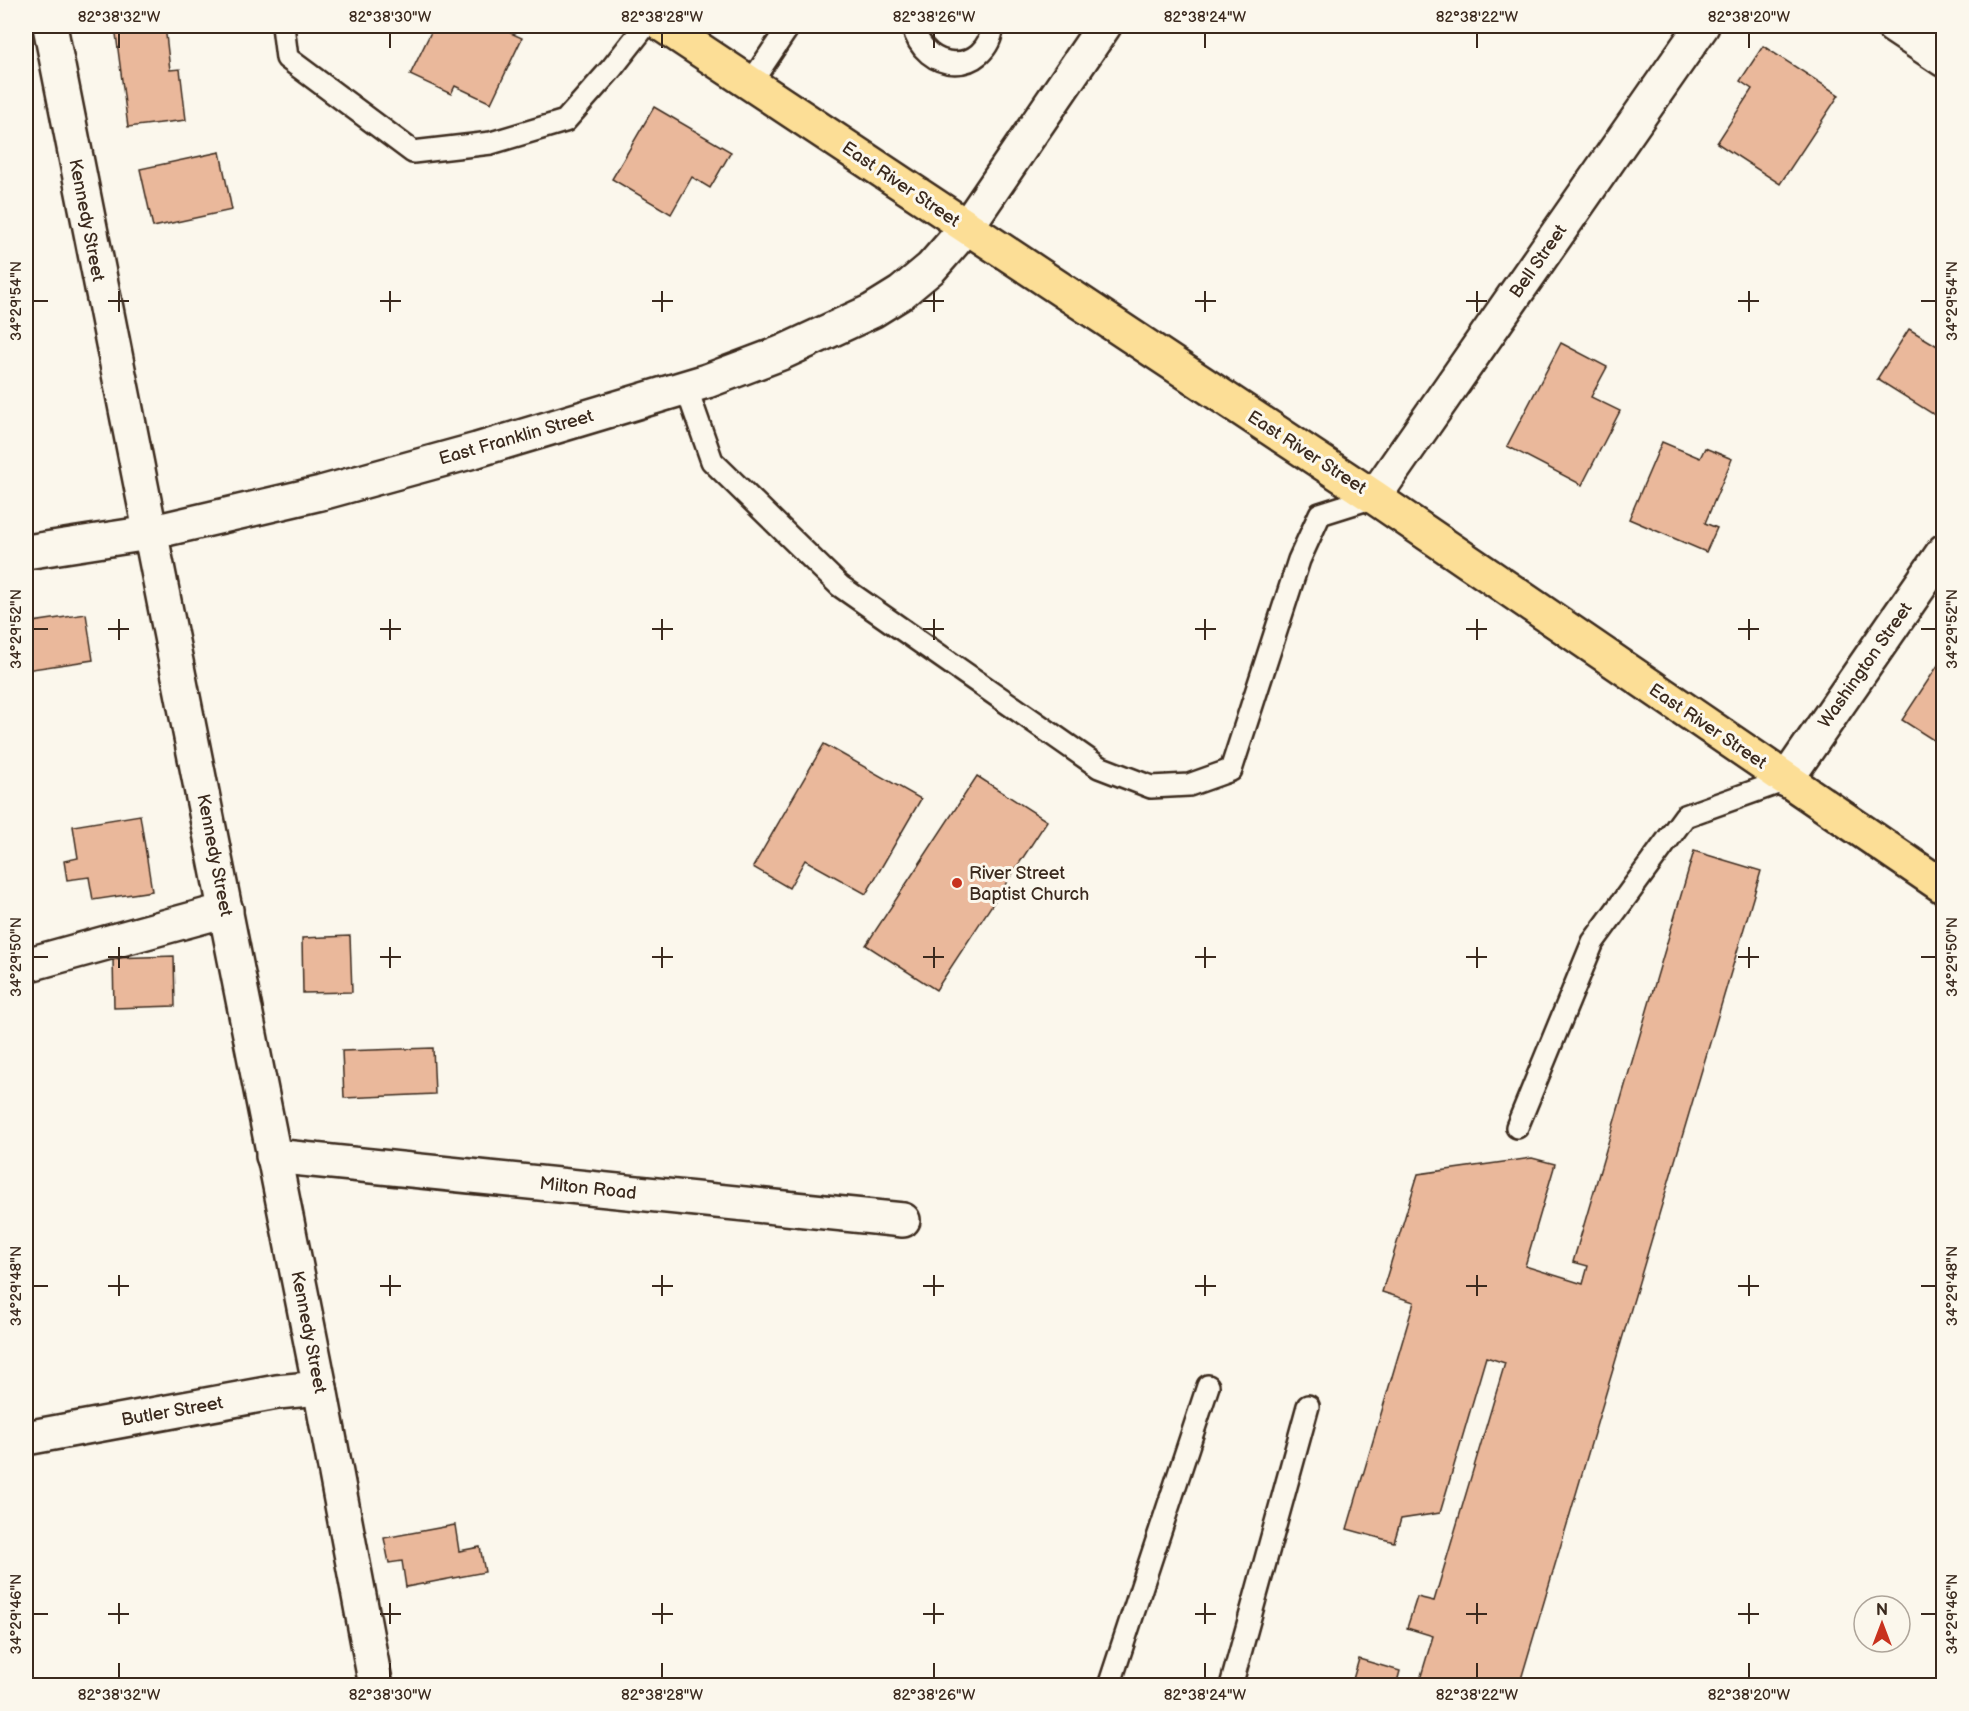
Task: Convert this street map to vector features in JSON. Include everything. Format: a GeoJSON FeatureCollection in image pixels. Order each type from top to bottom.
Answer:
{"type":"FeatureCollection","features":[{"type":"Feature","properties":{"kind":"main road","name":"East River Street"},"geometry":{"type":"LineString","coordinates":[[664,26],[1374,497],[1944,887]]}},
{"type":"Feature","properties":{"kind":"street","name":"Kennedy Street"},"geometry":{"type":"LineString","coordinates":[[50,26],[320,1388],[376,1686]]}},
{"type":"Feature","properties":{"kind":"street","name":"East Franklin Street"},"geometry":{"type":"LineString","coordinates":[[26,552],[149,533],[321,493],[686,387],[781,353],[872,311],[901,293],[931,268],[966,228],[1104,26]]}},
{"type":"Feature","properties":{"kind":"street","name":"Bell Street"},"geometry":{"type":"LineString","coordinates":[[1374,497],[1702,26]]}},
{"type":"Feature","properties":{"kind":"street"},"geometry":{"type":"LineString","coordinates":[[1893,26],[1944,60]]}},
{"type":"Feature","properties":{"kind":"street","name":"Washington Street"},"geometry":{"type":"LineString","coordinates":[[1786,780],[1944,551]]}},
{"type":"Feature","properties":{"kind":"street"},"geometry":{"type":"LineString","coordinates":[[26,965],[226,910]]}},
{"type":"Feature","properties":{"kind":"street","name":"Milton Road"},"geometry":{"type":"LineString","coordinates":[[273,1156],[903,1220]]}},
{"type":"Feature","properties":{"kind":"street","name":"Butler Street"},"geometry":{"type":"LineString","coordinates":[[26,1438],[277,1392],[320,1388]]}},
{"type":"Feature","properties":{"kind":"lane"},"geometry":{"type":"LineString","coordinates":[[283,26],[287,58],[413,152],[490,143],[565,121],[612,68],[645,26]]}},
{"type":"Feature","properties":{"kind":"lane"},"geometry":{"type":"LineString","coordinates":[[750,84],[789,26]]}},
{"type":"Feature","properties":{"kind":"lane"},"geometry":{"type":"LineString","coordinates":[[913,26],[923,49],[946,63],[960,63],[974,58],[984,49],[992,36],[993,26]]}},
{"type":"Feature","properties":{"kind":"lane"},"geometry":{"type":"LineString","coordinates":[[686,387],[712,461],[840,586],[1099,767],[1151,787],[1189,784],[1231,770],[1299,560],[1320,514],[1374,497]]}},
{"type":"Feature","properties":{"kind":"lane"},"geometry":{"type":"LineString","coordinates":[[1517,1126],[1593,942],[1685,816],[1786,780]]}},
{"type":"Feature","properties":{"kind":"lane"},"geometry":{"type":"LineString","coordinates":[[1109,1686],[1208,1386]]}},
{"type":"Feature","properties":{"kind":"lane"},"geometry":{"type":"LineString","coordinates":[[1231,1686],[1308,1406]]}},
{"type":"Feature","properties":{"kind":"building"},"geometry":{"type":"Polygon","coordinates":[[[115,26],[165,26],[170,70],[180,69],[186,120],[128,127],[115,26]]]}},
{"type":"Feature","properties":{"kind":"building"},"geometry":{"type":"Polygon","coordinates":[[[434,26],[495,26],[522,38],[491,103],[455,86],[451,94],[410,75],[434,26]]]}},
{"type":"Feature","properties":{"kind":"building"},"geometry":{"type":"Polygon","coordinates":[[[1763,46],[1839,95],[1780,184],[1717,143],[1752,89],[1740,81],[1763,46]]]}},
{"type":"Feature","properties":{"kind":"building"},"geometry":{"type":"Polygon","coordinates":[[[654,107],[731,152],[710,188],[692,177],[671,214],[612,179],[654,107]]]}},
{"type":"Feature","properties":{"kind":"building"},"geometry":{"type":"Polygon","coordinates":[[[220,152],[232,210],[153,227],[140,169],[220,152]]]}},
{"type":"Feature","properties":{"kind":"building"},"geometry":{"type":"Polygon","coordinates":[[[1909,329],[1944,350],[1944,421],[1877,379],[1909,329]]]}},
{"type":"Feature","properties":{"kind":"building"},"geometry":{"type":"Polygon","coordinates":[[[1561,343],[1607,367],[1591,397],[1620,411],[1582,485],[1507,446],[1561,343]]]}},
{"type":"Feature","properties":{"kind":"building"},"geometry":{"type":"Polygon","coordinates":[[[1662,442],[1700,458],[1705,448],[1732,459],[1705,523],[1717,528],[1706,552],[1629,519],[1662,442]]]}},
{"type":"Feature","properties":{"kind":"building"},"geometry":{"type":"Polygon","coordinates":[[[86,614],[93,660],[26,670],[26,623],[86,614]]]}},
{"type":"Feature","properties":{"kind":"building"},"geometry":{"type":"Polygon","coordinates":[[[1944,656],[1944,734],[1938,743],[1902,720],[1944,656]]]}},
{"type":"Feature","properties":{"kind":"building"},"geometry":{"type":"Polygon","coordinates":[[[824,744],[921,799],[866,894],[805,860],[789,888],[753,867],[824,744]]]}},
{"type":"Feature","properties":{"kind":"building","name":"River Street Baptist Church"},"geometry":{"type":"Polygon","coordinates":[[[977,776],[1047,821],[936,990],[866,945],[977,776]]]}},
{"type":"Feature","properties":{"kind":"building"},"geometry":{"type":"Polygon","coordinates":[[[140,815],[152,891],[93,900],[89,877],[67,880],[64,861],[78,858],[73,826],[140,815]]]}},
{"type":"Feature","properties":{"kind":"building"},"geometry":{"type":"Polygon","coordinates":[[[1694,851],[1761,871],[1519,1686],[1418,1686],[1433,1636],[1407,1628],[1417,1597],[1434,1601],[1505,1363],[1486,1357],[1440,1513],[1401,1519],[1394,1542],[1347,1529],[1414,1302],[1382,1292],[1418,1174],[1532,1158],[1555,1164],[1525,1266],[1583,1284],[1588,1266],[1573,1262],[1694,851]]]}},
{"type":"Feature","properties":{"kind":"building"},"geometry":{"type":"Polygon","coordinates":[[[350,936],[352,992],[303,993],[302,938],[350,936]]]}},
{"type":"Feature","properties":{"kind":"building"},"geometry":{"type":"Polygon","coordinates":[[[174,956],[175,1006],[114,1008],[113,958],[174,956]]]}},
{"type":"Feature","properties":{"kind":"building"},"geometry":{"type":"Polygon","coordinates":[[[433,1048],[435,1094],[344,1098],[342,1051],[433,1048]]]}},
{"type":"Feature","properties":{"kind":"building"},"geometry":{"type":"Polygon","coordinates":[[[455,1525],[459,1551],[480,1547],[485,1572],[406,1587],[402,1561],[389,1563],[384,1538],[455,1525]]]}},
{"type":"Feature","properties":{"kind":"building"},"geometry":{"type":"Polygon","coordinates":[[[1359,1659],[1400,1671],[1396,1686],[1351,1686],[1359,1659]]]}},
{"type":"Feature","properties":{"kind":"place","name":"River Street Baptist Church"},"geometry":{"type":"Point","coordinates":[957,883]}}]}
